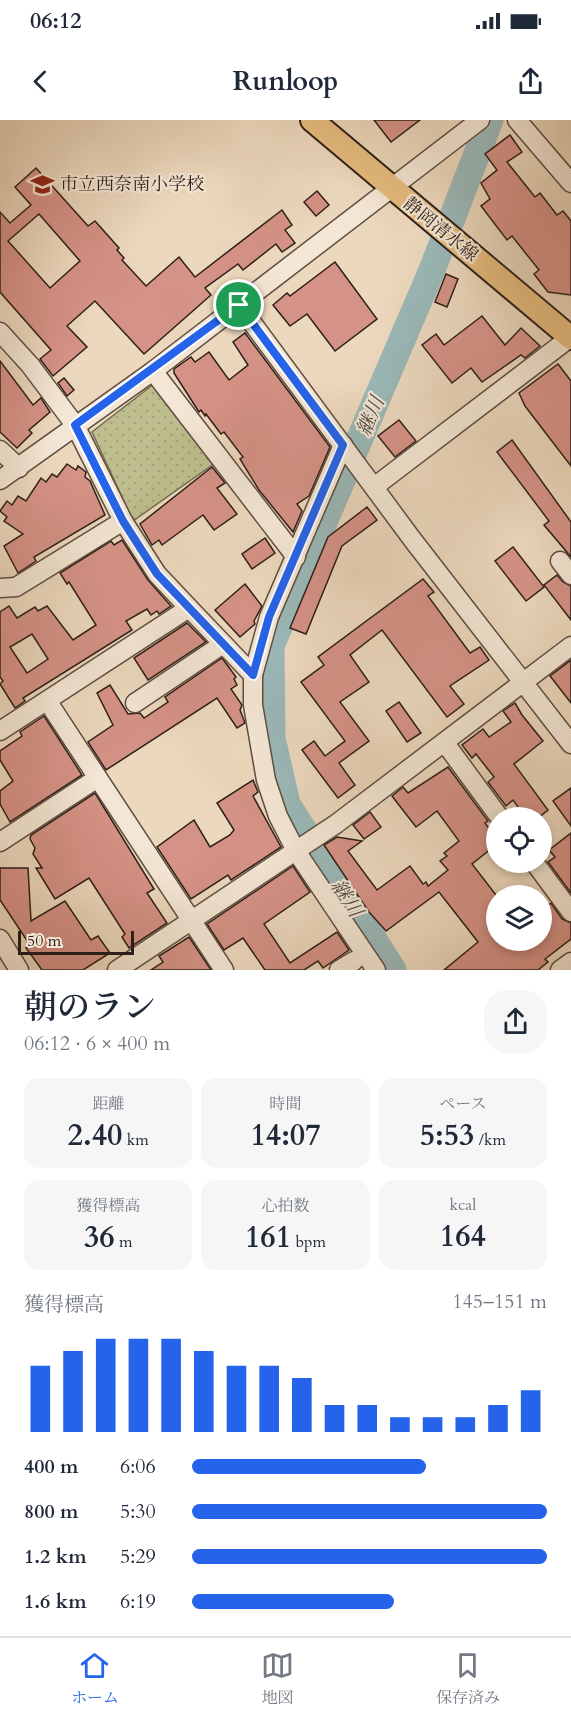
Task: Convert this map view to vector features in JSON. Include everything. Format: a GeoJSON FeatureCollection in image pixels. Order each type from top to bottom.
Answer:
{"type":"FeatureCollection","features":[{"type":"Feature","properties":{"kind":"main road","name":"静岡清水線"},"geometry":{"type":"LineString","coordinates":[[312,120],[571,337]]}},
{"type":"Feature","properties":{"kind":"street"},"geometry":{"type":"LineString","coordinates":[[0,480],[20,468],[75,425],[153,370],[393,189],[480,120]]}},
{"type":"Feature","properties":{"kind":"street"},"geometry":{"type":"LineString","coordinates":[[517,120],[571,183]]}},
{"type":"Feature","properties":{"kind":"street"},"geometry":{"type":"LineString","coordinates":[[239,305],[374,487],[571,744]]}},
{"type":"Feature","properties":{"kind":"street"},"geometry":{"type":"LineString","coordinates":[[0,332],[30,365],[75,425],[123,521],[157,574],[253,675]]}},
{"type":"Feature","properties":{"kind":"street"},"geometry":{"type":"LineString","coordinates":[[374,487],[571,337]]}},
{"type":"Feature","properties":{"kind":"street"},"geometry":{"type":"LineString","coordinates":[[153,370],[296,557]]}},
{"type":"Feature","properties":{"kind":"street"},"geometry":{"type":"LineString","coordinates":[[343,445],[269,617],[253,675],[253,705],[266,780],[278,816],[296,851],[376,970]]}},
{"type":"Feature","properties":{"kind":"street"},"geometry":{"type":"LineString","coordinates":[[0,450],[20,468]]}},
{"type":"Feature","properties":{"kind":"street"},"geometry":{"type":"LineString","coordinates":[[0,588],[16,587],[123,521]]}},
{"type":"Feature","properties":{"kind":"street"},"geometry":{"type":"LineString","coordinates":[[560,561],[571,575]]}},
{"type":"Feature","properties":{"kind":"street"},"geometry":{"type":"LineString","coordinates":[[1,725],[48,702],[189,608]]}},
{"type":"Feature","properties":{"kind":"street"},"geometry":{"type":"LineString","coordinates":[[135,703],[223,644]]}},
{"type":"Feature","properties":{"kind":"street"},"geometry":{"type":"LineString","coordinates":[[117,970],[318,836],[445,743],[571,646]]}},
{"type":"Feature","properties":{"kind":"street"},"geometry":{"type":"LineString","coordinates":[[48,702],[96,779],[224,970]]}},
{"type":"Feature","properties":{"kind":"street"},"geometry":{"type":"LineString","coordinates":[[445,743],[492,807]]}},
{"type":"Feature","properties":{"kind":"street"},"geometry":{"type":"LineString","coordinates":[[0,842],[96,779]]}},
{"type":"Feature","properties":{"kind":"street"},"geometry":{"type":"LineString","coordinates":[[542,873],[571,912]]}},
{"type":"Feature","properties":{"kind":"street"},"geometry":{"type":"LineString","coordinates":[[0,939],[19,970]]}},
{"type":"Feature","properties":{"kind":"street"},"geometry":{"type":"LineString","coordinates":[[560,970],[571,962]]}},
{"type":"Feature","properties":{"kind":"shaded area"},"geometry":{"type":"Polygon","coordinates":[[[155,383],[215,463],[133,521],[92,432],[155,383]]]}},
{"type":"Feature","properties":{"kind":"building"},"geometry":{"type":"Polygon","coordinates":[[[374,120],[420,120],[391,142],[374,120]]]}},
{"type":"Feature","properties":{"kind":"building"},"geometry":{"type":"Polygon","coordinates":[[[510,135],[522,152],[507,162],[535,197],[540,193],[557,215],[563,211],[571,221],[571,295],[548,292],[534,274],[539,270],[512,236],[507,240],[481,206],[490,199],[481,183],[497,170],[485,154],[510,135]]]}},
{"type":"Feature","properties":{"kind":"building"},"geometry":{"type":"Polygon","coordinates":[[[36,168],[88,226],[95,221],[119,248],[117,250],[124,258],[122,260],[146,286],[179,257],[195,277],[282,210],[292,225],[285,230],[295,243],[282,252],[276,244],[243,270],[238,264],[205,288],[211,295],[144,354],[95,301],[67,326],[87,347],[53,376],[40,359],[51,350],[0,292],[0,212],[10,223],[31,205],[15,187],[36,168]],[[39,214],[8,241],[50,288],[80,261],[39,214]]]}},
{"type":"Feature","properties":{"kind":"building"},"geometry":{"type":"Polygon","coordinates":[[[317,191],[329,205],[316,216],[304,202],[317,191]]]}},
{"type":"Feature","properties":{"kind":"building"},"geometry":{"type":"Polygon","coordinates":[[[335,262],[377,319],[335,351],[307,314],[290,326],[273,305],[287,293],[290,296],[335,262]]]}},
{"type":"Feature","properties":{"kind":"building"},"geometry":{"type":"Polygon","coordinates":[[[446,274],[458,279],[447,307],[435,302],[446,274]]]}},
{"type":"Feature","properties":{"kind":"building"},"geometry":{"type":"Polygon","coordinates":[[[482,316],[505,345],[521,328],[540,346],[525,358],[521,355],[482,382],[471,368],[452,383],[422,345],[436,334],[444,345],[482,316]]]}},
{"type":"Feature","properties":{"kind":"building"},"geometry":{"type":"Polygon","coordinates":[[[245,333],[330,447],[309,496],[297,504],[302,511],[293,532],[259,490],[240,459],[243,457],[224,432],[221,434],[206,414],[205,416],[201,410],[199,412],[174,373],[174,369],[191,357],[195,362],[209,352],[229,380],[248,365],[233,342],[245,333]]]}},
{"type":"Feature","properties":{"kind":"building"},"geometry":{"type":"Polygon","coordinates":[[[0,361],[33,405],[41,398],[50,412],[29,430],[32,433],[17,448],[0,432],[0,361]]]}},
{"type":"Feature","properties":{"kind":"building"},"geometry":{"type":"Polygon","coordinates":[[[558,364],[571,381],[571,466],[525,406],[519,393],[558,364]]]}},
{"type":"Feature","properties":{"kind":"building"},"geometry":{"type":"Polygon","coordinates":[[[64,378],[74,390],[67,396],[58,383],[64,378]]]}},
{"type":"Feature","properties":{"kind":"building"},"geometry":{"type":"Polygon","coordinates":[[[399,420],[416,441],[395,457],[378,436],[399,420]]]}},
{"type":"Feature","properties":{"kind":"building"},"geometry":{"type":"Polygon","coordinates":[[[512,440],[571,522],[571,557],[544,525],[549,521],[497,452],[512,440]]]}},
{"type":"Feature","properties":{"kind":"building"},"geometry":{"type":"Polygon","coordinates":[[[67,464],[76,470],[78,466],[86,472],[85,477],[90,481],[105,515],[34,557],[36,561],[18,573],[4,546],[23,534],[4,521],[7,517],[0,511],[7,501],[12,505],[18,496],[26,501],[41,478],[46,482],[52,474],[57,477],[67,464]]]}},
{"type":"Feature","properties":{"kind":"building"},"geometry":{"type":"Polygon","coordinates":[[[212,467],[225,483],[217,488],[237,514],[214,530],[203,515],[162,545],[159,540],[152,545],[140,524],[212,467]]]}},
{"type":"Feature","properties":{"kind":"building"},"geometry":{"type":"Polygon","coordinates":[[[367,507],[377,520],[342,546],[306,634],[290,628],[328,537],[367,507]]]}},
{"type":"Feature","properties":{"kind":"building"},"geometry":{"type":"Polygon","coordinates":[[[265,538],[275,553],[252,569],[242,554],[265,538]]]}},
{"type":"Feature","properties":{"kind":"building"},"geometry":{"type":"Polygon","coordinates":[[[122,540],[148,580],[171,606],[159,614],[157,611],[151,615],[147,609],[126,621],[132,630],[23,698],[25,701],[15,708],[0,684],[3,681],[0,677],[0,612],[9,606],[17,618],[35,607],[38,611],[47,606],[73,640],[96,625],[69,582],[67,584],[60,573],[111,541],[114,545],[122,540]],[[32,634],[10,647],[27,673],[48,659],[32,634]]]}},
{"type":"Feature","properties":{"kind":"building"},"geometry":{"type":"Polygon","coordinates":[[[513,547],[544,587],[526,601],[495,561],[513,547]]]}},
{"type":"Feature","properties":{"kind":"building"},"geometry":{"type":"Polygon","coordinates":[[[557,575],[571,586],[571,620],[544,585],[557,575]]]}},
{"type":"Feature","properties":{"kind":"building"},"geometry":{"type":"Polygon","coordinates":[[[423,579],[434,592],[428,596],[470,653],[480,647],[489,660],[450,686],[464,704],[447,717],[382,630],[350,655],[369,682],[340,702],[369,741],[339,763],[355,785],[338,798],[302,750],[314,741],[325,756],[345,741],[301,682],[324,665],[318,657],[423,579]]]}},
{"type":"Feature","properties":{"kind":"building"},"geometry":{"type":"Polygon","coordinates":[[[245,584],[262,606],[254,621],[255,624],[240,637],[215,610],[245,584]]]}},
{"type":"Feature","properties":{"kind":"building"},"geometry":{"type":"Polygon","coordinates":[[[187,623],[206,642],[148,680],[134,658],[187,623]]]}},
{"type":"Feature","properties":{"kind":"building"},"geometry":{"type":"Polygon","coordinates":[[[222,658],[236,677],[234,679],[237,685],[231,689],[242,705],[240,710],[245,723],[237,728],[217,698],[106,770],[88,742],[113,725],[97,693],[110,685],[128,714],[140,713],[144,718],[168,702],[165,697],[222,658]]]}},
{"type":"Feature","properties":{"kind":"building"},"geometry":{"type":"Polygon","coordinates":[[[571,660],[571,703],[550,676],[571,660]]]}},
{"type":"Feature","properties":{"kind":"building"},"geometry":{"type":"Polygon","coordinates":[[[399,702],[421,733],[407,742],[386,711],[399,702]]]}},
{"type":"Feature","properties":{"kind":"building"},"geometry":{"type":"Polygon","coordinates":[[[515,703],[543,741],[514,764],[546,807],[518,807],[513,800],[506,806],[488,782],[494,777],[476,754],[472,758],[462,745],[483,729],[489,737],[511,722],[503,711],[515,703]]]}},
{"type":"Feature","properties":{"kind":"building"},"geometry":{"type":"Polygon","coordinates":[[[44,716],[82,775],[10,822],[0,804],[0,791],[13,781],[0,760],[0,751],[22,736],[20,732],[44,716]]]}},
{"type":"Feature","properties":{"kind":"building"},"geometry":{"type":"Polygon","coordinates":[[[448,767],[486,818],[486,853],[472,864],[488,885],[486,885],[486,951],[552,951],[552,904],[562,919],[571,923],[571,939],[545,959],[548,962],[538,970],[444,970],[478,942],[439,892],[386,931],[369,912],[324,845],[337,837],[362,841],[348,851],[377,890],[410,866],[423,884],[426,882],[428,886],[448,870],[440,861],[447,856],[444,853],[459,841],[437,811],[416,827],[392,796],[403,787],[408,793],[448,767]]]}},
{"type":"Feature","properties":{"kind":"building"},"geometry":{"type":"Polygon","coordinates":[[[253,780],[258,792],[253,796],[281,847],[231,880],[228,875],[191,899],[157,847],[194,820],[210,847],[230,835],[234,830],[217,803],[253,780]]]}},
{"type":"Feature","properties":{"kind":"building"},"geometry":{"type":"Polygon","coordinates":[[[571,788],[571,826],[553,801],[571,788]]]}},
{"type":"Feature","properties":{"kind":"building"},"geometry":{"type":"Polygon","coordinates":[[[95,793],[154,889],[147,893],[167,923],[129,948],[122,937],[125,934],[89,878],[55,899],[36,868],[42,868],[33,854],[35,848],[30,839],[31,835],[95,793]]]}},
{"type":"Feature","properties":{"kind":"building"},"geometry":{"type":"Polygon","coordinates":[[[370,812],[381,827],[364,839],[353,825],[370,812]]]}},
{"type":"Feature","properties":{"kind":"building"},"geometry":{"type":"Polygon","coordinates":[[[571,833],[571,893],[552,867],[552,859],[555,857],[552,848],[571,833]]]}},
{"type":"Feature","properties":{"kind":"building"},"geometry":{"type":"Polygon","coordinates":[[[293,866],[310,892],[264,924],[290,963],[337,932],[349,950],[323,968],[318,961],[304,970],[265,970],[243,938],[224,950],[207,924],[293,866]]]}},
{"type":"Feature","properties":{"kind":"building"},"geometry":{"type":"Polygon","coordinates":[[[0,868],[28,868],[31,921],[65,901],[91,940],[98,936],[110,953],[83,970],[42,970],[26,948],[30,945],[0,900],[0,868]]]}},
{"type":"Feature","properties":{"kind":"building"},"geometry":{"type":"Polygon","coordinates":[[[189,937],[211,970],[151,970],[163,962],[159,956],[189,937]]]}},
{"type":"Feature","properties":{"kind":"waterway","name":"継川"},"geometry":{"type":"LineString","coordinates":[[393,970],[287,804],[272,738],[271,646],[432,270],[490,120]]}},
{"type":"Feature","properties":{"kind":"place","name":"市立西奈南小学校"},"geometry":{"type":"Point","coordinates":[42,184]}},
{"type":"Feature","properties":{"kind":"route"},"geometry":{"type":"LineString","coordinates":[[239,305],[343,445],[269,617],[253,675],[157,574],[123,521],[75,425],[239,305]]}}]}
